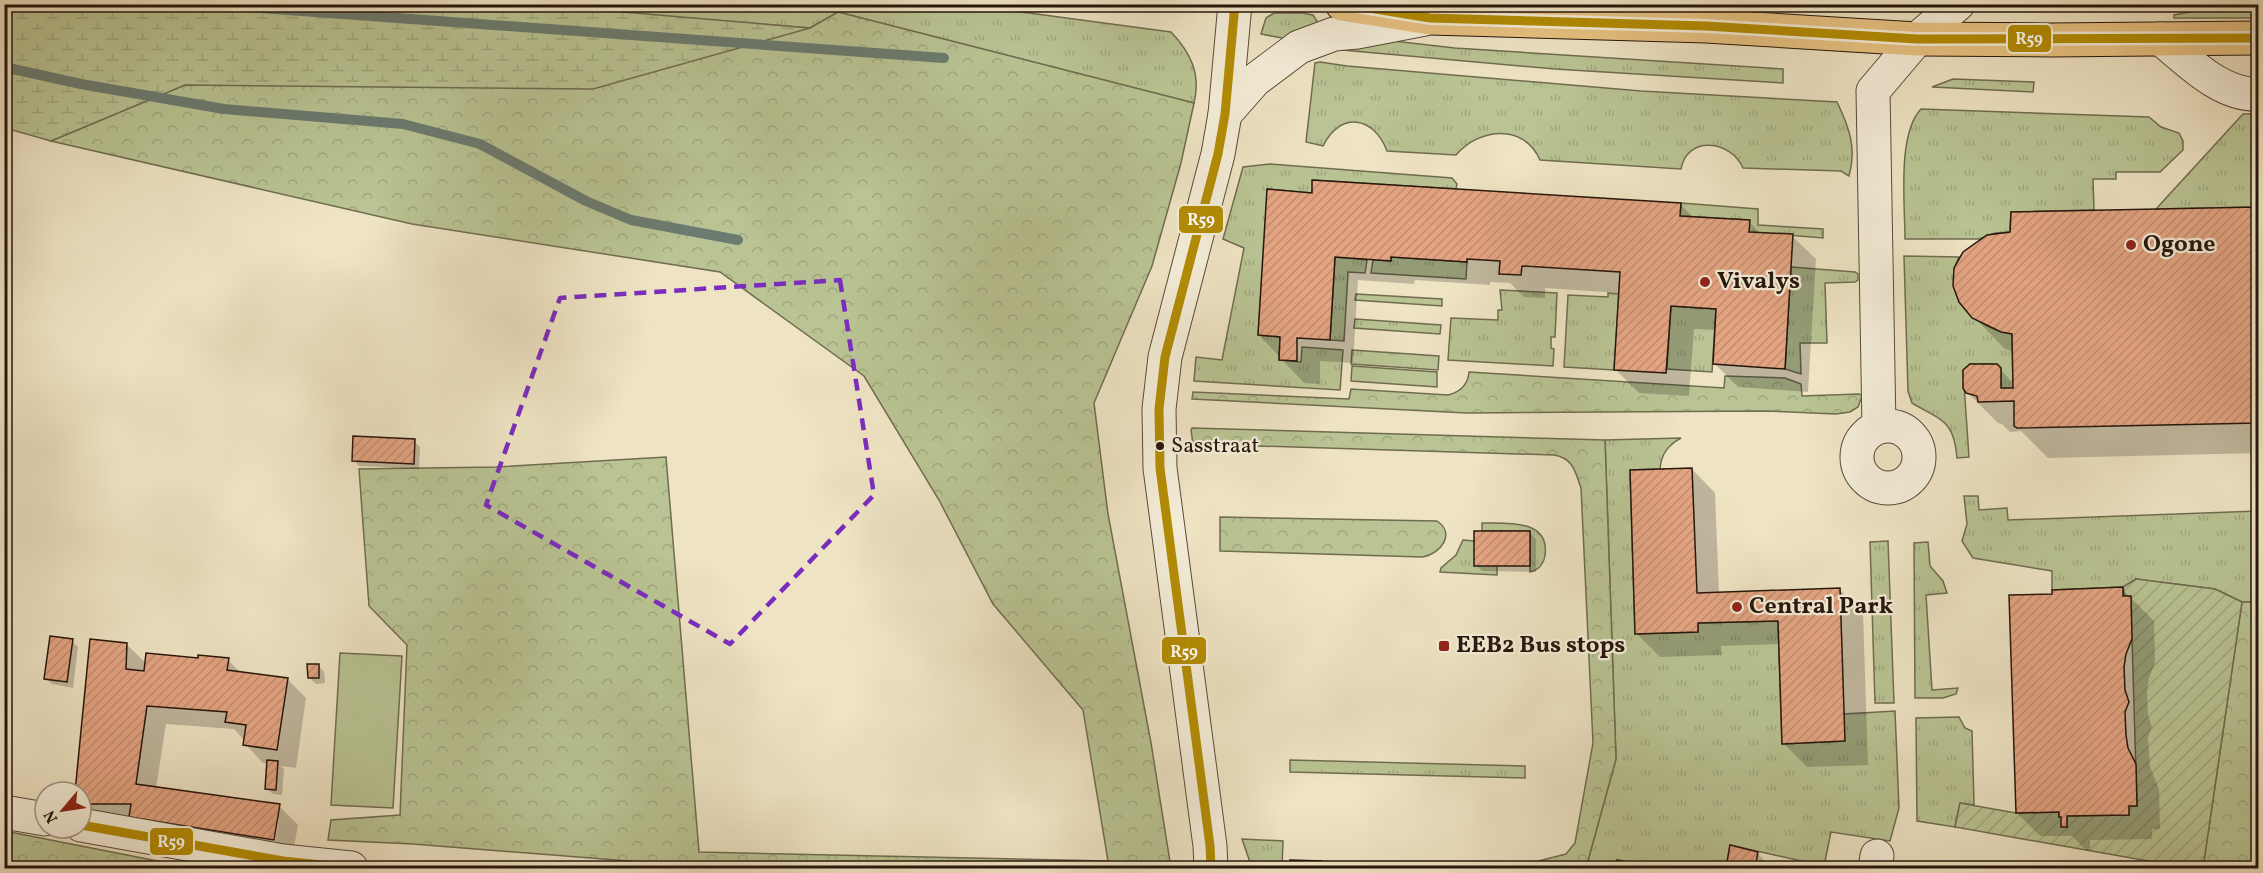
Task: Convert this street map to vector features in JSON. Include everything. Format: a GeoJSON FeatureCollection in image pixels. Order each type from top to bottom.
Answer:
{"type":"FeatureCollection","features":[{"type":"Feature","properties":{"kind":"highway"},"geometry":{"type":"LineString","coordinates":[[1342,4],[1430,18],[1706,26],[1917,39],[2259,38]]}},
{"type":"Feature","properties":{"kind":"street"},"geometry":{"type":"LineString","coordinates":[[1211,868],[1160,468],[1159,409],[1165,357],[1218,154],[1225,114],[1235,4]]}},
{"type":"Feature","properties":{"kind":"street"},"geometry":{"type":"LineString","coordinates":[[1917,39],[1928,4]]}},
{"type":"Feature","properties":{"kind":"street"},"geometry":{"type":"LineString","coordinates":[[1879,427],[1873,91],[1917,39],[1958,4]]}},
{"type":"Feature","properties":{"kind":"street"},"geometry":{"type":"LineString","coordinates":[[1225,114],[1255,80],[1299,46],[1334,34],[1357,32],[1430,18]]}},
{"type":"Feature","properties":{"kind":"street"},"geometry":{"type":"LineString","coordinates":[[2161,39],[2218,83],[2246,95],[2259,94]]}},
{"type":"Feature","properties":{"kind":"street"},"geometry":{"type":"LineString","coordinates":[[4,812],[33,817]]}},
{"type":"Feature","properties":{"kind":"street"},"geometry":{"type":"LineString","coordinates":[[93,827],[283,861],[351,868]]}},
{"type":"Feature","properties":{"kind":"highlighted area"},"geometry":{"type":"Polygon","coordinates":[[[840,280],[874,495],[730,644],[486,505],[560,298],[840,280]]]}},
{"type":"Feature","properties":{"kind":"green space"},"geometry":{"type":"Polygon","coordinates":[[[528,4],[810,28],[593,89],[185,85],[51,141],[5,128],[5,5],[528,4]]]}},
{"type":"Feature","properties":{"kind":"green space"},"geometry":{"type":"Polygon","coordinates":[[[528,5],[970,5],[1171,32],[1193,64],[1196,92],[1194,103],[838,12],[810,28],[528,5]]]}},
{"type":"Feature","properties":{"kind":"green space"},"geometry":{"type":"Polygon","coordinates":[[[2229,5],[2258,5],[2258,18],[2174,18],[2174,15],[2229,5]]]}},
{"type":"Feature","properties":{"kind":"green space"},"geometry":{"type":"Polygon","coordinates":[[[838,12],[1194,103],[1181,163],[1152,266],[1094,403],[1108,514],[1151,743],[1170,862],[1167,868],[718,868],[413,844],[328,840],[331,820],[400,815],[407,645],[369,606],[359,469],[496,467],[666,457],[699,852],[1108,861],[1083,710],[993,604],[939,500],[864,376],[720,272],[412,224],[51,141],[184,85],[315,85],[810,28],[838,12]]]}},
{"type":"Feature","properties":{"kind":"green space"},"geometry":{"type":"Polygon","coordinates":[[[1274,13],[1313,15],[1317,21],[1314,27],[1287,39],[1261,34],[1266,18],[1274,13]]]}},
{"type":"Feature","properties":{"kind":"green space"},"geometry":{"type":"Polygon","coordinates":[[[1393,41],[1455,48],[1783,69],[1783,83],[1555,69],[1342,50],[1393,41]]]}},
{"type":"Feature","properties":{"kind":"green space"},"geometry":{"type":"Polygon","coordinates":[[[1315,63],[1641,91],[1837,102],[1845,120],[1852,147],[1849,176],[1841,171],[1743,168],[1729,152],[1710,145],[1700,146],[1692,151],[1685,158],[1681,169],[1540,160],[1533,148],[1523,140],[1512,135],[1501,134],[1477,139],[1456,155],[1387,151],[1374,131],[1356,122],[1338,127],[1323,146],[1306,142],[1315,63]]]}},
{"type":"Feature","properties":{"kind":"green space"},"geometry":{"type":"Polygon","coordinates":[[[1953,79],[2034,82],[2033,92],[1932,87],[1953,79]]]}},
{"type":"Feature","properties":{"kind":"green space"},"geometry":{"type":"Polygon","coordinates":[[[1921,109],[2149,117],[2161,127],[2179,133],[2183,141],[2183,150],[2160,172],[2116,172],[2116,179],[2093,179],[2094,210],[2011,212],[2010,232],[1995,233],[1979,239],[1905,239],[1905,152],[1913,120],[1921,109]]]}},
{"type":"Feature","properties":{"kind":"green space"},"geometry":{"type":"Polygon","coordinates":[[[2243,114],[2258,114],[2258,207],[2156,209],[2243,114]]]}},
{"type":"Feature","properties":{"kind":"green space"},"geometry":{"type":"Polygon","coordinates":[[[1270,164],[1452,178],[1457,184],[1456,189],[1313,180],[1312,193],[1268,189],[1258,335],[1280,337],[1279,360],[1301,362],[1302,347],[1343,350],[1340,390],[1194,381],[1196,357],[1222,360],[1244,248],[1223,239],[1243,167],[1270,164]]]}},
{"type":"Feature","properties":{"kind":"green space"},"geometry":{"type":"Polygon","coordinates":[[[1681,203],[1758,209],[1758,225],[1823,229],[1823,238],[1749,232],[1749,220],[1680,216],[1681,203]]]}},
{"type":"Feature","properties":{"kind":"green space"},"geometry":{"type":"Polygon","coordinates":[[[1904,256],[1959,257],[1954,271],[1954,284],[1957,297],[1964,308],[1986,325],[2012,334],[2013,388],[2001,388],[2001,368],[1997,364],[1970,364],[1963,370],[1969,457],[1957,458],[1953,436],[1945,423],[1912,403],[1908,391],[1904,256]]]}},
{"type":"Feature","properties":{"kind":"green space"},"geometry":{"type":"Polygon","coordinates":[[[1335,257],[1367,260],[1365,273],[1348,272],[1344,341],[1330,340],[1335,257]]]}},
{"type":"Feature","properties":{"kind":"green space"},"geometry":{"type":"Polygon","coordinates":[[[1391,257],[1467,262],[1466,279],[1371,273],[1373,260],[1391,261],[1391,257]]]}},
{"type":"Feature","properties":{"kind":"green space"},"geometry":{"type":"Polygon","coordinates":[[[1791,267],[1858,274],[1858,280],[1855,282],[1825,283],[1827,343],[1800,343],[1801,374],[1785,369],[1791,267]]]}},
{"type":"Feature","properties":{"kind":"green space"},"geometry":{"type":"Polygon","coordinates":[[[1500,290],[1557,293],[1555,337],[1551,337],[1551,348],[1554,349],[1553,366],[1448,360],[1451,318],[1498,320],[1498,310],[1502,310],[1500,290]]]}},
{"type":"Feature","properties":{"kind":"green space"},"geometry":{"type":"Polygon","coordinates":[[[1608,293],[1619,294],[1614,370],[1564,367],[1568,295],[1608,297],[1608,293]]]}},
{"type":"Feature","properties":{"kind":"green space"},"geometry":{"type":"Polygon","coordinates":[[[1356,294],[1442,299],[1442,306],[1355,300],[1356,294]]]}},
{"type":"Feature","properties":{"kind":"green space"},"geometry":{"type":"Polygon","coordinates":[[[1671,306],[1716,309],[1712,372],[1667,369],[1671,306]]]}},
{"type":"Feature","properties":{"kind":"green space"},"geometry":{"type":"Polygon","coordinates":[[[1355,319],[1441,325],[1440,334],[1354,328],[1355,319]]]}},
{"type":"Feature","properties":{"kind":"green space"},"geometry":{"type":"Polygon","coordinates":[[[1352,350],[1439,356],[1438,370],[1351,364],[1352,350]]]}},
{"type":"Feature","properties":{"kind":"green space"},"geometry":{"type":"Polygon","coordinates":[[[1352,366],[1437,372],[1437,387],[1351,381],[1352,366]]]}},
{"type":"Feature","properties":{"kind":"green space"},"geometry":{"type":"Polygon","coordinates":[[[1469,372],[1724,388],[1725,376],[1785,378],[1801,384],[1802,396],[1859,394],[1862,396],[1858,407],[1850,412],[1836,414],[1766,411],[1467,413],[1192,399],[1193,392],[1349,399],[1351,389],[1448,395],[1463,387],[1469,372]]]}},
{"type":"Feature","properties":{"kind":"green space"},"geometry":{"type":"Polygon","coordinates":[[[1192,428],[1605,440],[1616,759],[1586,868],[1538,868],[1538,861],[1566,854],[1575,843],[1593,743],[1581,488],[1569,462],[1554,455],[1193,444],[1192,428]]]}},
{"type":"Feature","properties":{"kind":"green space"},"geometry":{"type":"Polygon","coordinates":[[[1681,438],[1666,450],[1660,469],[1630,470],[1635,634],[1698,632],[1698,623],[1778,621],[1782,744],[1844,741],[1844,714],[1895,711],[1899,808],[1890,841],[1831,832],[1824,866],[1730,845],[1726,868],[1663,868],[1617,860],[1615,868],[1586,868],[1616,759],[1605,440],[1681,438]]]}},
{"type":"Feature","properties":{"kind":"green space"},"geometry":{"type":"Polygon","coordinates":[[[1964,496],[1978,496],[1979,510],[2007,508],[2008,520],[2258,511],[2258,602],[2242,602],[2215,589],[2136,579],[2123,587],[2052,590],[2052,571],[1973,558],[1962,541],[1967,524],[1964,496]]]}},
{"type":"Feature","properties":{"kind":"green space"},"geometry":{"type":"Polygon","coordinates":[[[1220,517],[1437,521],[1443,526],[1446,537],[1435,552],[1423,557],[1220,551],[1220,517]]]}},
{"type":"Feature","properties":{"kind":"green space"},"geometry":{"type":"Polygon","coordinates":[[[1482,523],[1514,524],[1534,529],[1545,543],[1542,564],[1530,572],[1530,531],[1482,531],[1482,523]]]}},
{"type":"Feature","properties":{"kind":"green space"},"geometry":{"type":"Polygon","coordinates":[[[1463,540],[1474,541],[1497,566],[1497,575],[1440,572],[1441,568],[1456,555],[1463,540]]]}},
{"type":"Feature","properties":{"kind":"green space"},"geometry":{"type":"Polygon","coordinates":[[[1888,541],[1894,703],[1875,703],[1870,542],[1888,541]]]}},
{"type":"Feature","properties":{"kind":"green space"},"geometry":{"type":"Polygon","coordinates":[[[1928,542],[1930,566],[1943,581],[1947,593],[1926,595],[1932,690],[1958,688],[1956,694],[1943,698],[1915,698],[1914,543],[1928,542]]]}},
{"type":"Feature","properties":{"kind":"green space"},"geometry":{"type":"Polygon","coordinates":[[[2136,579],[2215,589],[2242,602],[2203,868],[2188,868],[1955,827],[1960,803],[2016,813],[2059,812],[2059,817],[2067,827],[2067,816],[2129,815],[2129,806],[2137,806],[2132,639],[2123,587],[2136,579]]]}},
{"type":"Feature","properties":{"kind":"green space"},"geometry":{"type":"Polygon","coordinates":[[[2242,602],[2258,602],[2258,868],[2203,868],[2242,602]]]}},
{"type":"Feature","properties":{"kind":"green space"},"geometry":{"type":"Polygon","coordinates":[[[340,653],[402,656],[393,808],[331,805],[340,653]]]}},
{"type":"Feature","properties":{"kind":"green space"},"geometry":{"type":"Polygon","coordinates":[[[1959,717],[1965,728],[1972,731],[1974,805],[1960,803],[1955,827],[1917,821],[1916,718],[1959,717]]]}},
{"type":"Feature","properties":{"kind":"green space"},"geometry":{"type":"Polygon","coordinates":[[[1290,760],[1525,766],[1525,778],[1290,772],[1290,760]]]}},
{"type":"Feature","properties":{"kind":"green space"},"geometry":{"type":"Polygon","coordinates":[[[4,831],[33,837],[33,840],[51,840],[193,868],[5,868],[4,831]]]}},
{"type":"Feature","properties":{"kind":"green space"},"geometry":{"type":"Polygon","coordinates":[[[1242,839],[1283,841],[1282,868],[1252,868],[1242,839]]]}},
{"type":"Feature","properties":{"kind":"building","name":"Vivalys"},"geometry":{"type":"Polygon","coordinates":[[[1312,180],[1681,203],[1680,216],[1750,220],[1749,232],[1793,234],[1785,369],[1713,364],[1716,309],[1671,306],[1666,373],[1614,370],[1620,272],[1522,266],[1521,275],[1499,274],[1500,261],[1467,259],[1467,262],[1391,257],[1391,261],[1335,257],[1330,340],[1297,338],[1297,361],[1279,360],[1280,337],[1258,335],[1267,189],[1312,193],[1312,180]]]}},
{"type":"Feature","properties":{"kind":"building"},"geometry":{"type":"Polygon","coordinates":[[[2258,207],[2258,423],[2017,428],[2014,426],[2014,401],[1978,402],[1977,396],[1966,393],[1963,388],[1963,370],[1970,364],[1997,364],[2001,368],[2001,388],[2013,388],[2012,334],[2001,332],[1972,318],[1959,302],[1953,286],[1954,268],[1963,252],[1987,235],[2010,232],[2011,212],[2258,207]]]}},
{"type":"Feature","properties":{"kind":"building"},"geometry":{"type":"Polygon","coordinates":[[[353,436],[415,439],[414,464],[352,461],[353,436]]]}},
{"type":"Feature","properties":{"kind":"building","name":"Central Park"},"geometry":{"type":"Polygon","coordinates":[[[1692,468],[1697,593],[1840,588],[1845,741],[1782,744],[1778,621],[1698,623],[1698,632],[1635,634],[1630,470],[1692,468]]]}},
{"type":"Feature","properties":{"kind":"building"},"geometry":{"type":"Polygon","coordinates":[[[1474,531],[1530,531],[1530,566],[1474,566],[1474,531]]]}},
{"type":"Feature","properties":{"kind":"building"},"geometry":{"type":"Polygon","coordinates":[[[2123,587],[2123,596],[2131,596],[2132,639],[2124,667],[2125,690],[2129,702],[2125,712],[2128,748],[2136,764],[2137,806],[2129,806],[2129,815],[2067,816],[2067,827],[2061,827],[2059,812],[2016,813],[2009,595],[2052,594],[2052,590],[2123,587]]]}},
{"type":"Feature","properties":{"kind":"building"},"geometry":{"type":"Polygon","coordinates":[[[50,636],[73,639],[67,682],[44,679],[50,636]]]}},
{"type":"Feature","properties":{"kind":"building"},"geometry":{"type":"Polygon","coordinates":[[[90,639],[127,643],[126,669],[144,671],[146,653],[198,658],[198,655],[229,658],[227,670],[288,678],[277,750],[243,745],[246,725],[225,722],[227,712],[147,706],[136,784],[280,804],[274,840],[129,817],[131,804],[93,804],[93,780],[76,780],[90,639]]]}},
{"type":"Feature","properties":{"kind":"building"},"geometry":{"type":"Polygon","coordinates":[[[307,664],[319,664],[319,678],[308,678],[307,664]]]}},
{"type":"Feature","properties":{"kind":"building"},"geometry":{"type":"Polygon","coordinates":[[[267,760],[278,761],[276,790],[265,789],[267,760]]]}},
{"type":"Feature","properties":{"kind":"building"},"geometry":{"type":"Polygon","coordinates":[[[1730,845],[1758,852],[1755,868],[1726,868],[1730,845]]]}},
{"type":"Feature","properties":{"kind":"building"},"geometry":{"type":"Polygon","coordinates":[[[1290,860],[1322,861],[1322,868],[1290,868],[1290,860]]]}},
{"type":"Feature","properties":{"kind":"building"},"geometry":{"type":"Polygon","coordinates":[[[1617,860],[1663,868],[1615,868],[1617,860]]]}},
{"type":"Feature","properties":{"kind":"building"},"geometry":{"type":"Polygon","coordinates":[[[1926,863],[1958,868],[1925,868],[1926,863]]]}},
{"type":"Feature","properties":{"kind":"waterway"},"geometry":{"type":"LineString","coordinates":[[207,4],[944,58]]}},
{"type":"Feature","properties":{"kind":"waterway"},"geometry":{"type":"LineString","coordinates":[[4,67],[81,84],[224,109],[403,124],[480,144],[586,201],[631,220],[738,240]]}},
{"type":"Feature","properties":{"kind":"transit line","name":"R59"},"geometry":{"type":"LineString","coordinates":[[1211,868],[1160,468],[1159,409],[1165,357],[1218,154],[1225,114],[1235,4]]}},
{"type":"Feature","properties":{"kind":"transit line","name":"R59"},"geometry":{"type":"LineString","coordinates":[[1345,4],[1430,18],[1706,26],[1917,39],[2258,38]]}},
{"type":"Feature","properties":{"kind":"transit line","name":"R59"},"geometry":{"type":"LineString","coordinates":[[93,827],[283,861],[351,868]]}},
{"type":"Feature","properties":{"kind":"place","name":"Ogone"},"geometry":{"type":"Point","coordinates":[2131,245]}},
{"type":"Feature","properties":{"kind":"place","name":"Vivalys"},"geometry":{"type":"Point","coordinates":[1705,282]}},
{"type":"Feature","properties":{"kind":"place","name":"Sasstraat"},"geometry":{"type":"Point","coordinates":[1160,446]}},
{"type":"Feature","properties":{"kind":"place","name":"Central Park"},"geometry":{"type":"Point","coordinates":[1737,607]}},
{"type":"Feature","properties":{"kind":"place","name":"EEB2 Bus stops"},"geometry":{"type":"Point","coordinates":[1444,646]}}]}
